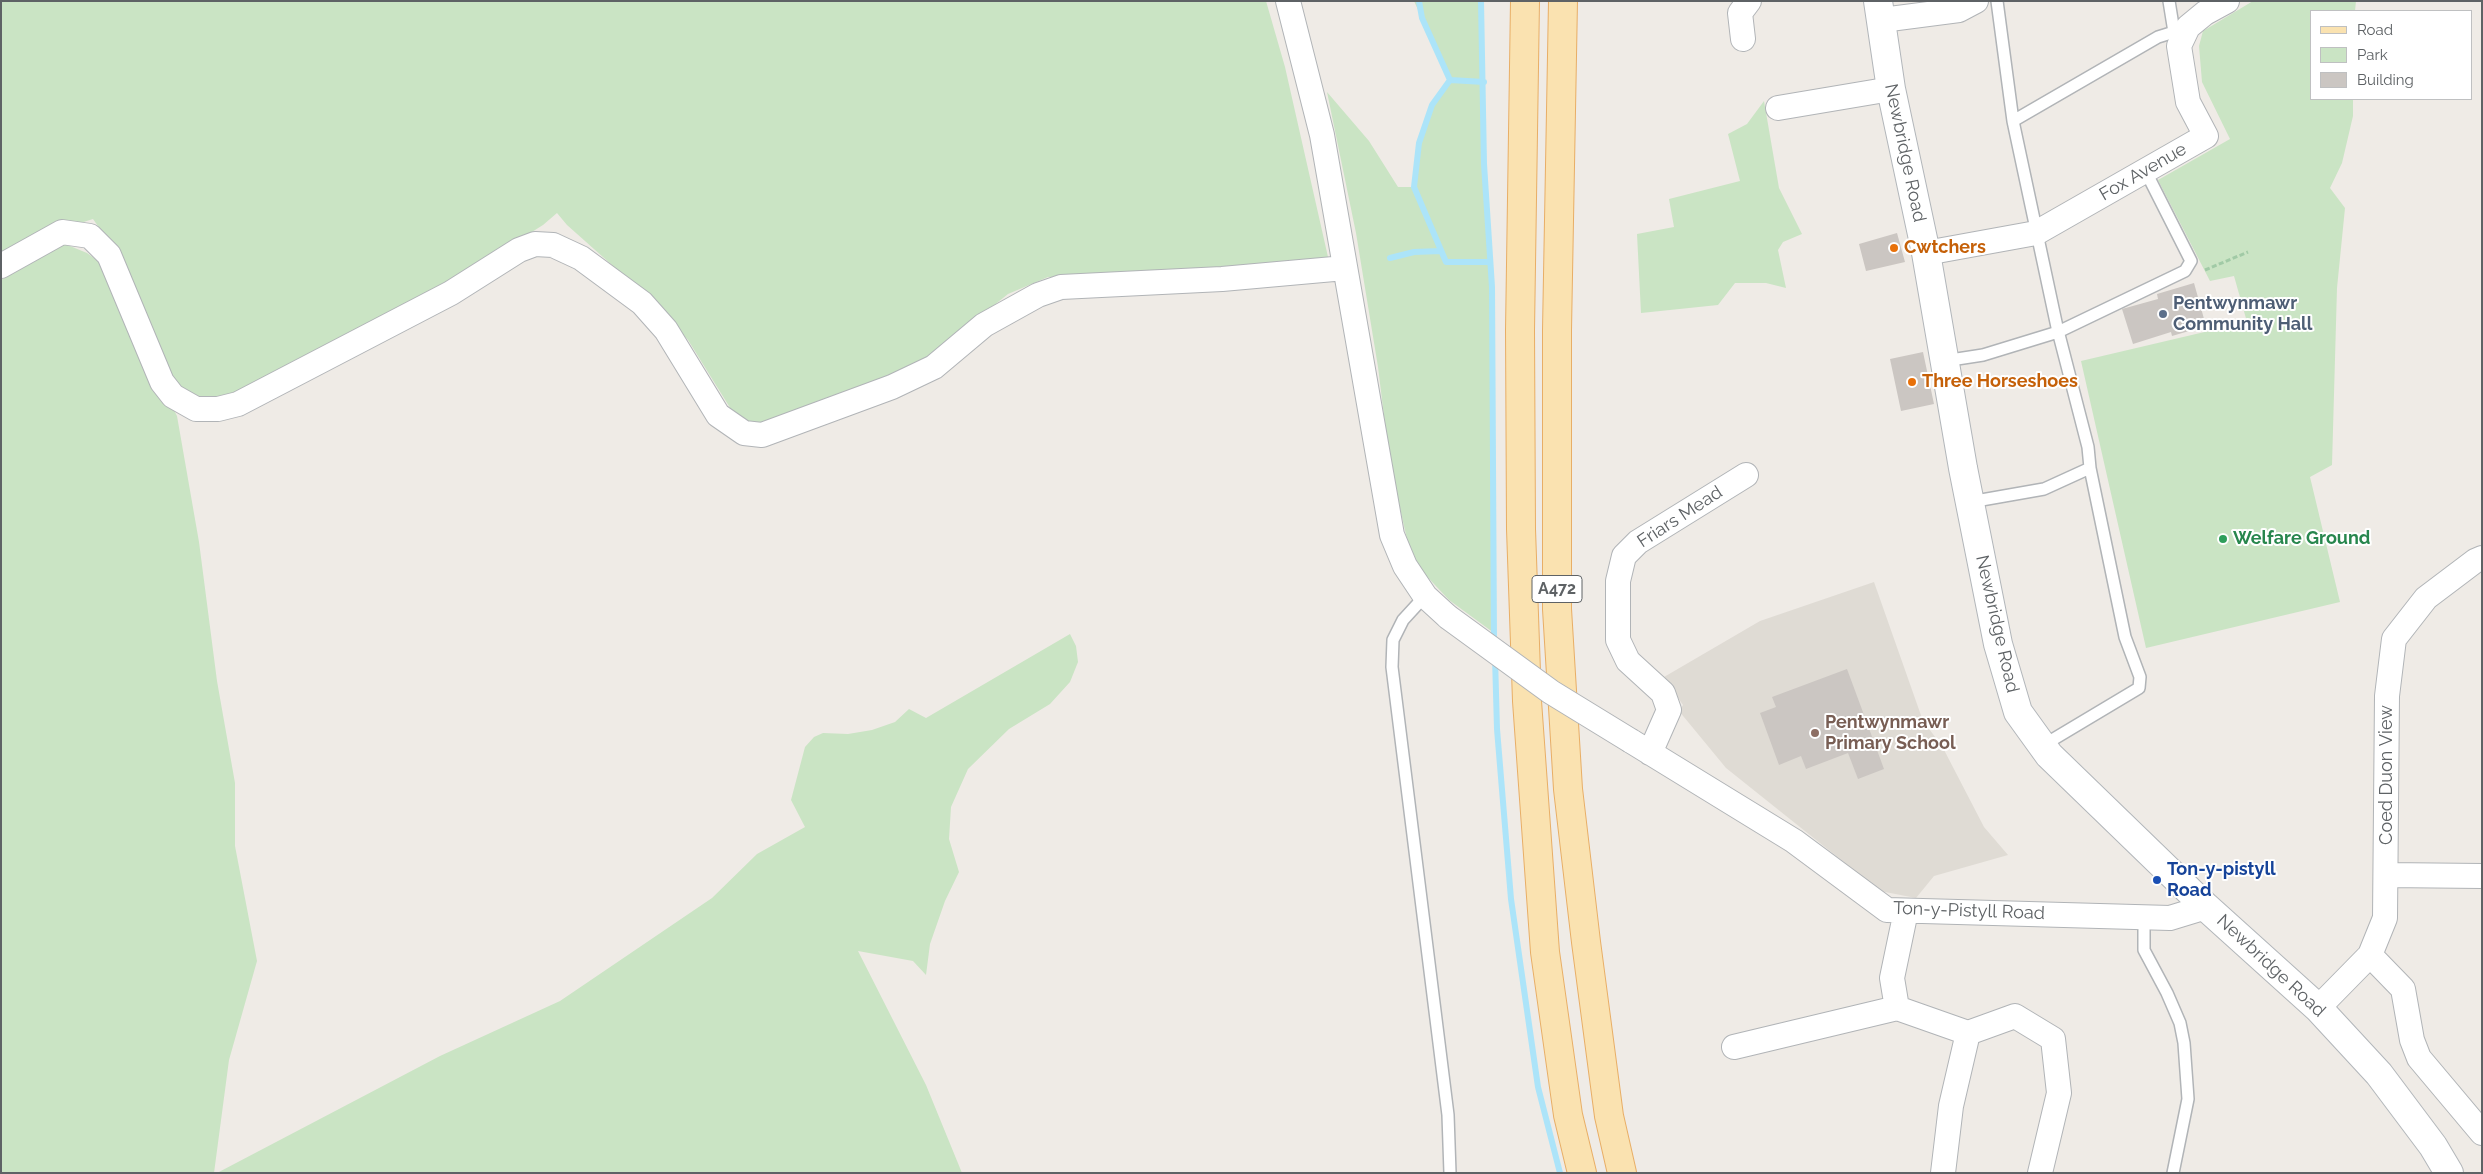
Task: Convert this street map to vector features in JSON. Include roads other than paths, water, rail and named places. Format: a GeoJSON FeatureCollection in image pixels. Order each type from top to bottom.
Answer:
{"type":"FeatureCollection","features":[{"type":"Feature","properties":{"kind":"main road","name":"A472"},"geometry":{"type":"LineString","coordinates":[[1525,1],[1520,330],[1521,529],[1527,701],[1545,952],[1568,1115],[1582,1173]]}},
{"type":"Feature","properties":{"kind":"main road","name":"A472"},"geometry":{"type":"LineString","coordinates":[[1563,1],[1558,330],[1558,609],[1568,789],[1609,1116],[1622,1173]]}},
{"type":"Feature","properties":{"kind":"street","name":"Ton-y-Pistyll Road"},"geometry":{"type":"LineString","coordinates":[[1288,1],[1322,135],[1392,535],[1405,566],[1425,596],[1448,617],[1551,692],[1794,841],[1887,910],[2170,918],[2206,907]]}},
{"type":"Feature","properties":{"kind":"street"},"geometry":{"type":"LineString","coordinates":[[1743,39],[1740,13],[1749,1]]}},
{"type":"Feature","properties":{"kind":"street"},"geometry":{"type":"LineString","coordinates":[[1880,11],[1959,10],[1976,1]]}},
{"type":"Feature","properties":{"kind":"street"},"geometry":{"type":"LineString","coordinates":[[2181,30],[2205,13],[2227,1]]}},
{"type":"Feature","properties":{"kind":"street","name":"Newbridge Road"},"geometry":{"type":"LineString","coordinates":[[1880,11],[1891,89],[1926,253],[1970,502],[1998,644],[2018,712],[2049,755],[2206,907],[2318,1008],[2379,1074],[2433,1146],[2449,1173]]}},
{"type":"Feature","properties":{"kind":"street","name":"Fox Avenue"},"geometry":{"type":"LineString","coordinates":[[1926,253],[2036,233],[2206,136],[2188,102],[2179,46],[2181,30]]}},
{"type":"Feature","properties":{"kind":"street"},"geometry":{"type":"LineString","coordinates":[[1778,108],[1891,89]]}},
{"type":"Feature","properties":{"kind":"street"},"geometry":{"type":"LineString","coordinates":[[1,266],[62,232],[90,236],[108,256],[162,382],[173,396],[196,410],[238,404],[451,293],[519,250],[535,244],[553,245],[581,258],[642,303],[666,330],[718,415],[744,433],[762,434],[892,387],[934,367],[984,326],[1038,295],[1061,287],[1222,279],[1345,268]]}},
{"type":"Feature","properties":{"kind":"street","name":"Friars Mead"},"geometry":{"type":"LineString","coordinates":[[1641,747],[1669,710],[1663,693],[1628,661],[1618,640],[1618,581],[1624,556],[1638,542],[1746,475]]}},
{"type":"Feature","properties":{"kind":"street","name":"Coed Duon View"},"geometry":{"type":"LineString","coordinates":[[2318,1008],[2370,955],[2385,918],[2387,875],[2387,696],[2394,639],[2426,598],[2475,561],[2482,558]]}},
{"type":"Feature","properties":{"kind":"street"},"geometry":{"type":"LineString","coordinates":[[2387,875],[2482,876]]}},
{"type":"Feature","properties":{"kind":"street"},"geometry":{"type":"LineString","coordinates":[[1897,1008],[1892,978],[1906,911]]}},
{"type":"Feature","properties":{"kind":"street"},"geometry":{"type":"LineString","coordinates":[[2370,955],[2403,989],[2412,1040],[2419,1058],[2482,1133]]}},
{"type":"Feature","properties":{"kind":"street"},"geometry":{"type":"LineString","coordinates":[[1734,1047],[1897,1008],[1968,1033],[2015,1016],[2053,1039],[2058,1093],[2040,1173]]}},
{"type":"Feature","properties":{"kind":"street"},"geometry":{"type":"LineString","coordinates":[[1943,1173],[1951,1106],[1968,1033]]}},
{"type":"Feature","properties":{"kind":"lane"},"geometry":{"type":"LineString","coordinates":[[1997,1],[2013,122],[2036,233],[2058,332],[2088,447],[2090,468],[2125,637],[2140,677],[2139,688],[2042,746]]}},
{"type":"Feature","properties":{"kind":"lane"},"geometry":{"type":"LineString","coordinates":[[2013,122],[2158,37],[2181,30],[2169,1]]}},
{"type":"Feature","properties":{"kind":"lane"},"geometry":{"type":"LineString","coordinates":[[1944,361],[1983,355],[2058,332],[2185,271],[2191,262],[2145,170]]}},
{"type":"Feature","properties":{"kind":"lane"},"geometry":{"type":"LineString","coordinates":[[1970,502],[2044,489],[2090,468]]}},
{"type":"Feature","properties":{"kind":"lane"},"geometry":{"type":"LineString","coordinates":[[1425,596],[1403,620],[1393,640],[1392,667],[1447,1105],[1450,1173]]}},
{"type":"Feature","properties":{"kind":"lane"},"geometry":{"type":"LineString","coordinates":[[2144,917],[2144,950],[2167,993],[2180,1023],[2184,1044],[2188,1099],[2173,1173]]}},
{"type":"Feature","properties":{"kind":"waterway"},"geometry":{"type":"LineString","coordinates":[[1419,1],[1422,18],[1450,80],[1432,105],[1419,143],[1414,187],[1446,262],[1490,262]]}},
{"type":"Feature","properties":{"kind":"waterway"},"geometry":{"type":"LineString","coordinates":[[1481,1],[1484,164],[1492,287],[1494,642]]}},
{"type":"Feature","properties":{"kind":"waterway"},"geometry":{"type":"LineString","coordinates":[[1450,80],[1484,82]]}},
{"type":"Feature","properties":{"kind":"waterway"},"geometry":{"type":"LineString","coordinates":[[1390,258],[1414,252],[1441,251]]}},
{"type":"Feature","properties":{"kind":"waterway"},"geometry":{"type":"LineString","coordinates":[[1495,657],[1497,729],[1511,899],[1538,1087],[1560,1173]]}},
{"type":"Feature","properties":{"kind":"place","name":"Cwtchers"},"geometry":{"type":"Point","coordinates":[1894,248]}},
{"type":"Feature","properties":{"kind":"place","name":"Pentwynmawr Community Hall"},"geometry":{"type":"Point","coordinates":[2163,314]}},
{"type":"Feature","properties":{"kind":"place","name":"Three Horseshoes"},"geometry":{"type":"Point","coordinates":[1912,382]}},
{"type":"Feature","properties":{"kind":"place","name":"Welfare Ground"},"geometry":{"type":"Point","coordinates":[2223,539]}},
{"type":"Feature","properties":{"kind":"place","name":"Pentwynmawr Primary School"},"geometry":{"type":"Point","coordinates":[1815,733]}},
{"type":"Feature","properties":{"kind":"place","name":"Ton-y-pistyll Road"},"geometry":{"type":"Point","coordinates":[2157,880]}}]}
